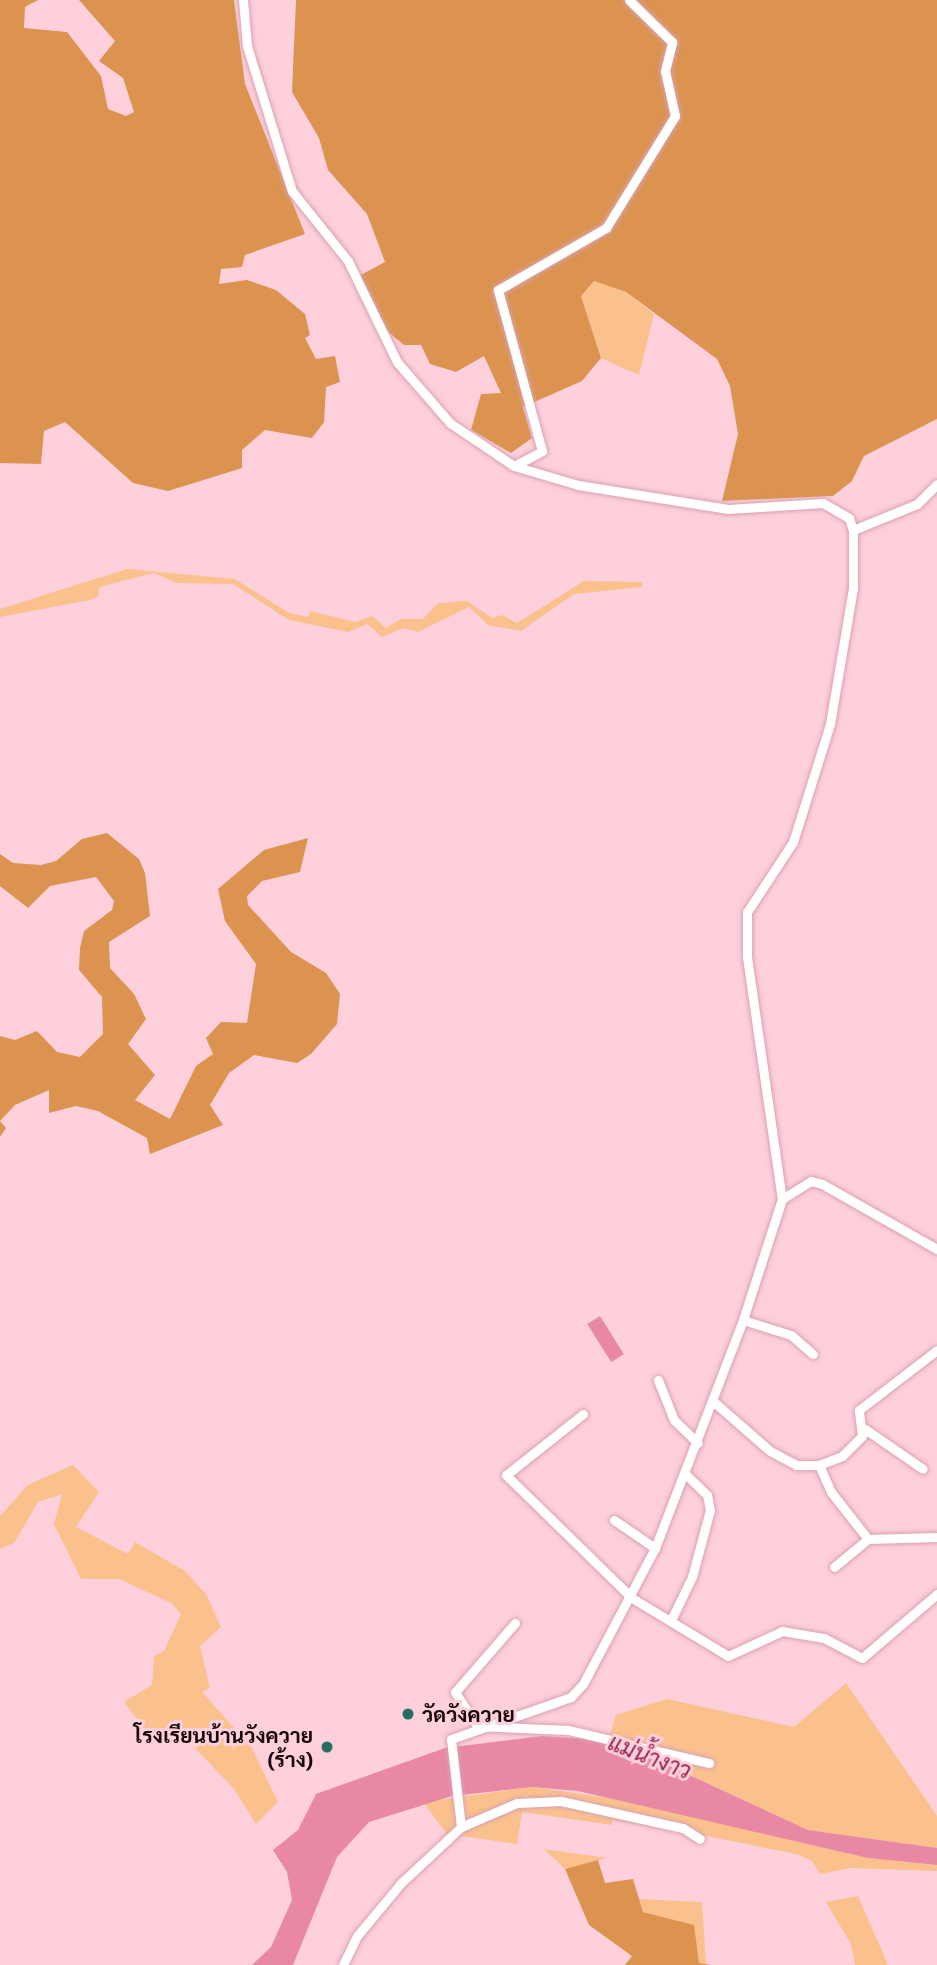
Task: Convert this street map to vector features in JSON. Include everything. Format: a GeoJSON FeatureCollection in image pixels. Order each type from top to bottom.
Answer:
{"type":"FeatureCollection","features":[{"type":"Feature","properties":{"kind":"street"},"geometry":{"type":"LineString","coordinates":[[243,0],[247,46],[292,191],[348,261],[408,378],[450,424],[514,466],[612,494],[682,504],[761,510],[823,503],[849,518],[853,530],[853,588],[830,724],[793,842],[747,912],[747,957],[782,1199],[714,1402],[686,1475],[632,1598],[571,1697],[477,1726],[451,1739],[465,1815],[461,1827]]}},
{"type":"Feature","properties":{"kind":"street"},"geometry":{"type":"LineString","coordinates":[[514,466],[542,451],[498,290],[606,228],[675,116],[665,71],[673,41],[629,0]]}},
{"type":"Feature","properties":{"kind":"street"},"geometry":{"type":"LineString","coordinates":[[853,530],[917,505],[937,484]]}},
{"type":"Feature","properties":{"kind":"street"},"geometry":{"type":"LineString","coordinates":[[782,1199],[811,1181],[822,1184],[937,1249]]}},
{"type":"Feature","properties":{"kind":"street"},"geometry":{"type":"LineString","coordinates":[[743,1320],[791,1335],[813,1354]]}},
{"type":"Feature","properties":{"kind":"street"},"geometry":{"type":"LineString","coordinates":[[923,1469],[865,1429],[856,1419],[859,1410],[937,1350]]}},
{"type":"Feature","properties":{"kind":"street"},"geometry":{"type":"LineString","coordinates":[[658,1380],[674,1420],[698,1443]]}},
{"type":"Feature","properties":{"kind":"street"},"geometry":{"type":"LineString","coordinates":[[714,1402],[770,1451],[796,1465],[819,1465],[842,1456],[865,1429]]}},
{"type":"Feature","properties":{"kind":"street"},"geometry":{"type":"LineString","coordinates":[[583,1414],[506,1475],[632,1598],[728,1656],[782,1631],[824,1638],[857,1659],[937,1594]]}},
{"type":"Feature","properties":{"kind":"street"},"geometry":{"type":"LineString","coordinates":[[819,1465],[831,1492],[868,1539]]}},
{"type":"Feature","properties":{"kind":"street"},"geometry":{"type":"LineString","coordinates":[[671,1620],[692,1577],[710,1510],[707,1495],[686,1475]]}},
{"type":"Feature","properties":{"kind":"street"},"geometry":{"type":"LineString","coordinates":[[614,1520],[655,1548]]}},
{"type":"Feature","properties":{"kind":"street"},"geometry":{"type":"LineString","coordinates":[[834,1567],[868,1539],[937,1537]]}},
{"type":"Feature","properties":{"kind":"street"},"geometry":{"type":"LineString","coordinates":[[477,1726],[455,1692],[515,1623]]}},
{"type":"Feature","properties":{"kind":"street"},"geometry":{"type":"LineString","coordinates":[[477,1726],[568,1730],[709,1763]]}},
{"type":"Feature","properties":{"kind":"street"},"geometry":{"type":"LineString","coordinates":[[343,1965],[357,1936],[401,1883],[461,1827],[517,1803],[561,1801],[654,1820],[700,1839]]}},
{"type":"Feature","properties":{"kind":"shaded area"},"geometry":{"type":"Polygon","coordinates":[[[0,0],[38,0],[25,7],[24,28],[67,32],[101,76],[108,109],[126,116],[134,112],[123,78],[99,61],[115,41],[79,0],[234,0],[245,84],[305,234],[245,255],[242,267],[221,269],[219,284],[247,280],[276,290],[305,314],[310,335],[305,338],[316,359],[335,356],[340,382],[326,387],[324,422],[312,438],[265,430],[242,450],[242,468],[168,491],[133,483],[65,422],[44,431],[41,464],[0,463],[0,0]]]}},
{"type":"Feature","properties":{"kind":"shaded area"},"geometry":{"type":"Polygon","coordinates":[[[296,0],[937,0],[937,419],[864,456],[852,481],[833,496],[722,501],[738,434],[730,386],[717,359],[626,292],[594,281],[581,296],[601,358],[582,381],[523,407],[532,438],[511,453],[471,430],[481,394],[501,393],[484,356],[456,372],[430,364],[421,345],[404,345],[387,331],[359,276],[385,262],[367,214],[328,170],[319,138],[292,92],[296,0]]]}},
{"type":"Feature","properties":{"kind":"shaded area"},"geometry":{"type":"Polygon","coordinates":[[[594,281],[626,292],[654,314],[639,375],[601,358],[581,296],[594,281]]]}},
{"type":"Feature","properties":{"kind":"shaded area"},"geometry":{"type":"Polygon","coordinates":[[[127,569],[235,579],[289,613],[308,617],[310,611],[355,622],[372,616],[386,628],[401,619],[423,619],[438,603],[467,601],[492,618],[502,615],[517,623],[584,581],[642,582],[642,587],[574,594],[521,631],[488,625],[469,607],[418,632],[404,628],[382,637],[367,624],[348,632],[289,620],[233,584],[177,583],[154,573],[99,587],[99,596],[90,600],[0,617],[0,609],[127,569]]]}},
{"type":"Feature","properties":{"kind":"shaded area"},"geometry":{"type":"Polygon","coordinates":[[[107,833],[139,859],[145,873],[150,916],[109,942],[110,968],[134,994],[146,1019],[128,1044],[155,1075],[135,1100],[170,1119],[196,1066],[213,1054],[206,1038],[221,1022],[247,1023],[256,964],[225,921],[218,889],[264,850],[308,838],[300,872],[262,881],[247,896],[248,905],[291,952],[326,973],[340,994],[337,1024],[311,1054],[297,1063],[254,1055],[229,1073],[210,1105],[223,1125],[150,1154],[147,1138],[98,1111],[76,1106],[49,1113],[49,1090],[15,1105],[0,1121],[0,1036],[15,1040],[37,1031],[57,1052],[80,1057],[103,1034],[102,997],[79,970],[80,948],[84,931],[112,910],[114,901],[96,877],[50,886],[28,908],[0,886],[0,854],[13,863],[41,865],[56,861],[82,839],[107,833]]]}},
{"type":"Feature","properties":{"kind":"shaded area"},"geometry":{"type":"Polygon","coordinates":[[[0,1121],[6,1128],[0,1137],[0,1121]]]}},
{"type":"Feature","properties":{"kind":"shaded area"},"geometry":{"type":"Polygon","coordinates":[[[600,1316],[624,1354],[611,1362],[587,1324],[600,1316]]]}},
{"type":"Feature","properties":{"kind":"shaded area"},"geometry":{"type":"Polygon","coordinates":[[[73,1465],[99,1492],[76,1527],[128,1554],[135,1542],[185,1571],[206,1594],[221,1627],[200,1646],[210,1688],[202,1692],[252,1748],[278,1802],[256,1824],[234,1789],[171,1723],[152,1739],[124,1702],[152,1685],[154,1656],[164,1651],[181,1614],[171,1603],[119,1579],[81,1579],[54,1524],[62,1494],[38,1502],[14,1543],[0,1549],[0,1516],[28,1485],[73,1465]]]}},
{"type":"Feature","properties":{"kind":"shaded area"},"geometry":{"type":"Polygon","coordinates":[[[846,1683],[937,1816],[937,1848],[808,1830],[659,1761],[607,1744],[616,1715],[667,1699],[794,1727],[846,1683]]]}},
{"type":"Feature","properties":{"kind":"shaded area"},"geometry":{"type":"Polygon","coordinates":[[[542,1736],[589,1739],[659,1761],[808,1830],[937,1848],[937,1865],[868,1858],[578,1791],[532,1787],[452,1796],[369,1822],[337,1857],[293,1965],[252,1965],[271,1947],[292,1900],[287,1872],[273,1850],[298,1830],[316,1794],[445,1748],[542,1736]]]}},
{"type":"Feature","properties":{"kind":"shaded area"},"geometry":{"type":"Polygon","coordinates":[[[532,1787],[631,1801],[868,1858],[937,1865],[937,1871],[851,1868],[820,1874],[812,1861],[796,1854],[702,1835],[698,1842],[681,1831],[612,1820],[612,1825],[522,1812],[517,1844],[462,1836],[453,1842],[423,1802],[532,1787]]]}},
{"type":"Feature","properties":{"kind":"shaded area"},"geometry":{"type":"Polygon","coordinates":[[[544,1849],[607,1858],[565,1869],[544,1849]]]}},
{"type":"Feature","properties":{"kind":"shaded area"},"geometry":{"type":"Polygon","coordinates":[[[598,1860],[605,1883],[633,1879],[643,1912],[694,1925],[699,1963],[711,1965],[625,1965],[632,1956],[589,1925],[565,1869],[598,1860]]]}},
{"type":"Feature","properties":{"kind":"shaded area"},"geometry":{"type":"Polygon","coordinates":[[[858,1896],[888,1965],[855,1965],[851,1944],[826,1902],[858,1896]]]}},
{"type":"Feature","properties":{"kind":"shaded area"},"geometry":{"type":"Polygon","coordinates":[[[639,1899],[702,1902],[706,1964],[699,1963],[693,1925],[643,1912],[639,1899]]]}},
{"type":"Feature","properties":{"kind":"place","name":"วัดวังควาย"},"geometry":{"type":"Point","coordinates":[408,1714]}},
{"type":"Feature","properties":{"kind":"place","name":"โรงเรียนบ้านวังควาย (ร้าง)"},"geometry":{"type":"Point","coordinates":[327,1747]}},
{"type":"Feature","properties":{"kind":"water label","name":"แม่น้ำงาว"},"geometry":{"type":"Point","coordinates":[650,1756]}}]}
